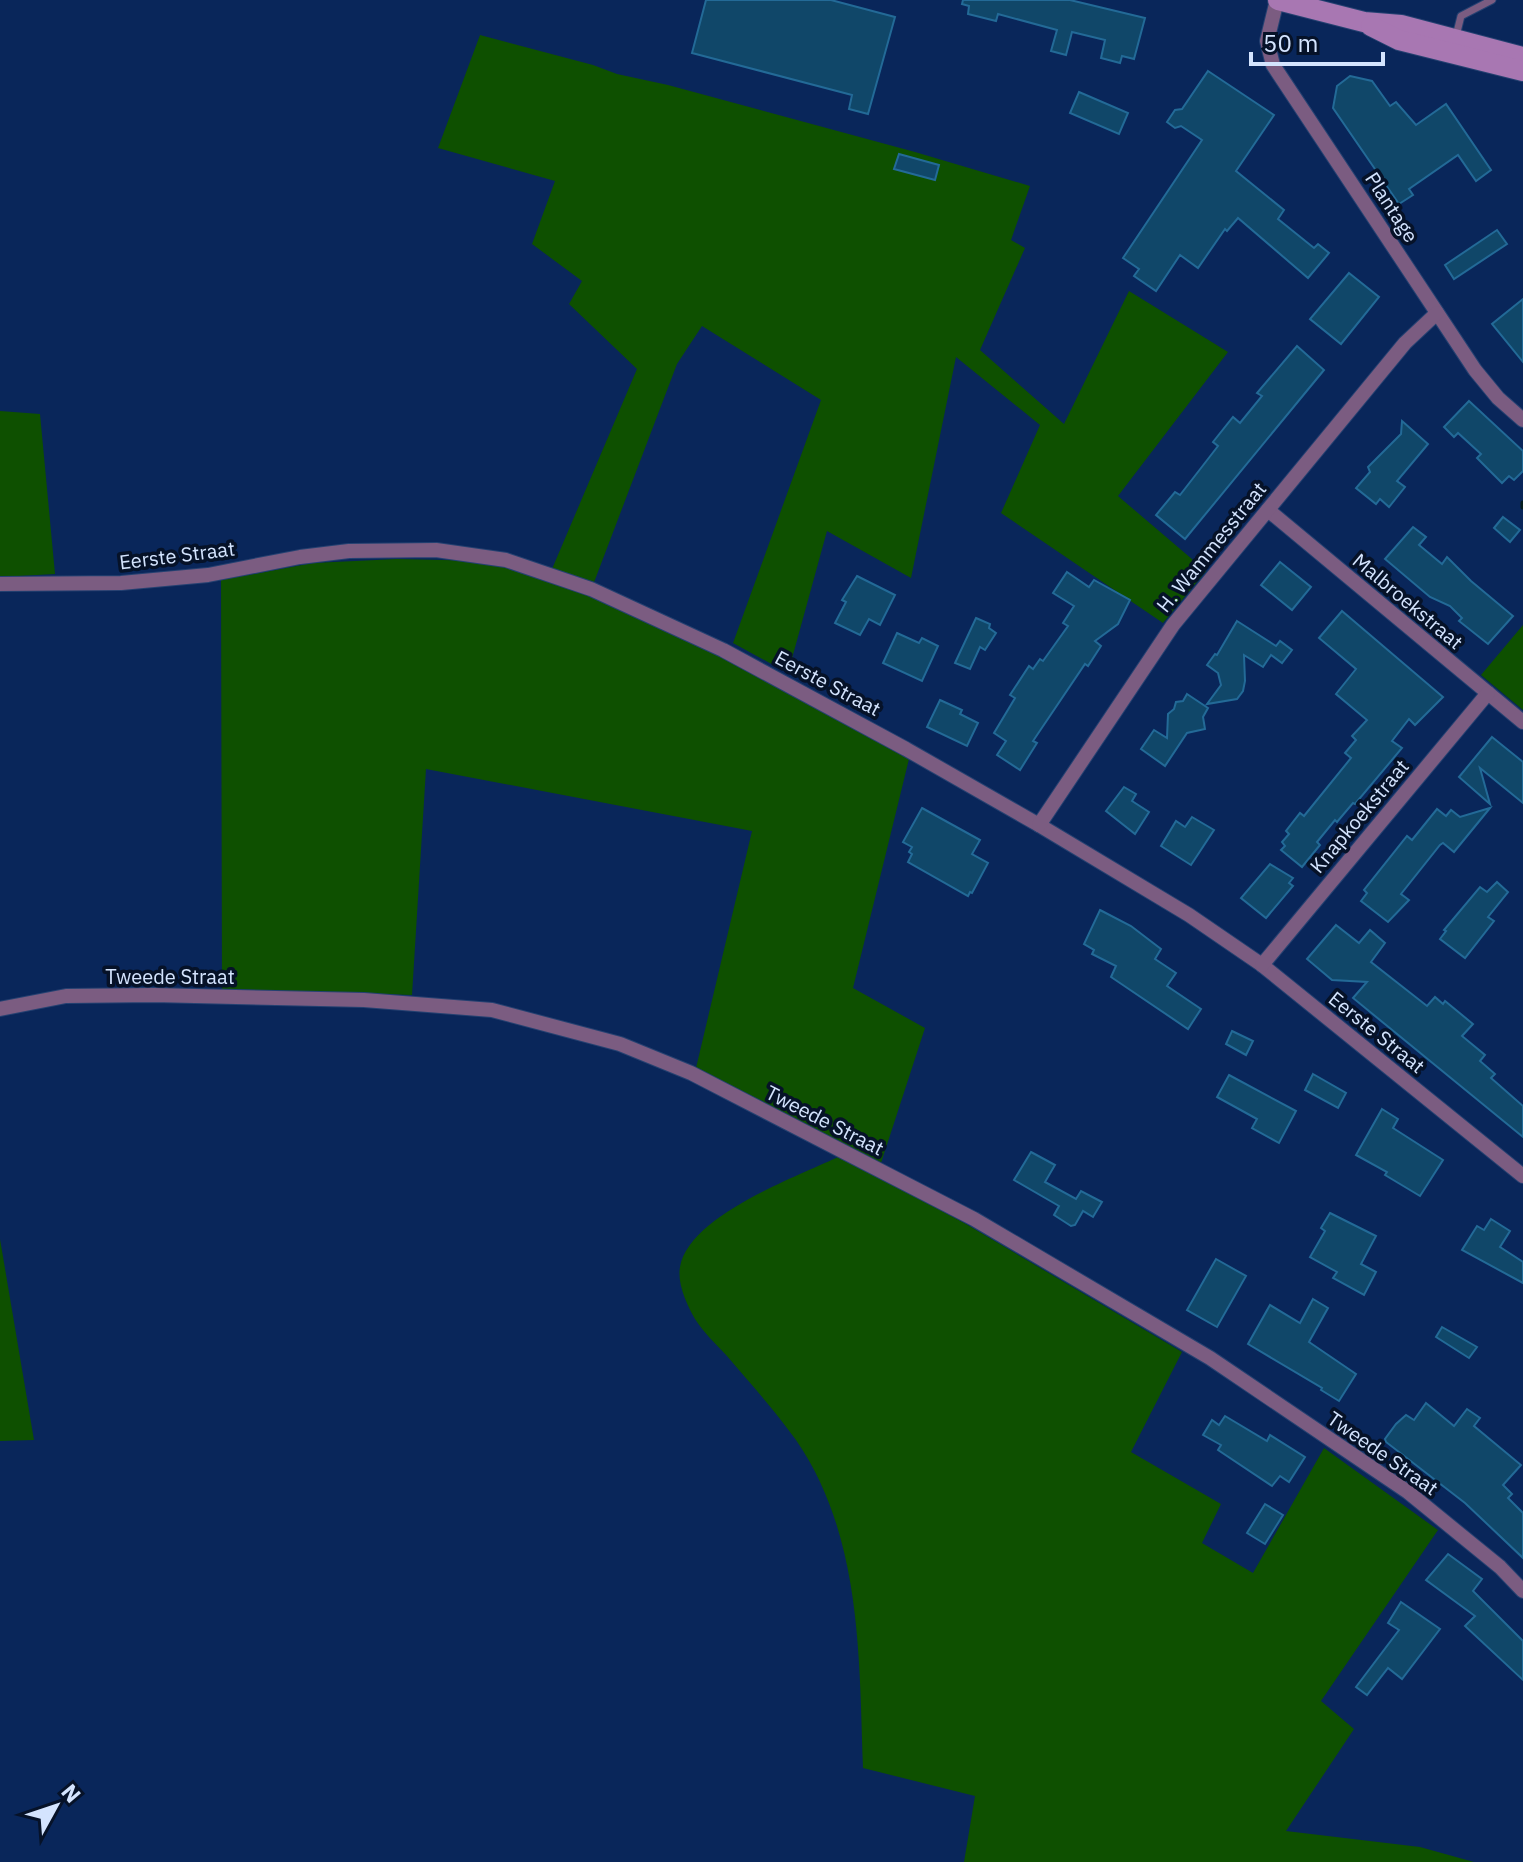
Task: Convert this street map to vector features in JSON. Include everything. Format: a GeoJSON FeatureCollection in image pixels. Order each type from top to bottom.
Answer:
{"type":"FeatureCollection","features":[{"type":"Feature","properties":{"kind":"main road"},"geometry":{"type":"LineString","coordinates":[[1278,0],[1364,22],[1401,25],[1523,71]]}},
{"type":"Feature","properties":{"kind":"main road"},"geometry":{"type":"LineString","coordinates":[[1453,46],[1523,57]]}},
{"type":"Feature","properties":{"kind":"street","name":"Plantage"},"geometry":{"type":"LineString","coordinates":[[1278,0],[1267,41],[1273,65],[1486,385],[1523,420]]}},
{"type":"Feature","properties":{"kind":"street","name":"H. Wammesstraat"},"geometry":{"type":"LineString","coordinates":[[1039,825],[1173,625],[1405,343],[1437,313]]}},
{"type":"Feature","properties":{"kind":"street","name":"Malbroekstraat"},"geometry":{"type":"LineString","coordinates":[[1268,510],[1523,722]]}},
{"type":"Feature","properties":{"kind":"street","name":"Eerste Straat"},"geometry":{"type":"LineString","coordinates":[[0,584],[166,580],[349,551],[436,550],[506,560],[591,589],[723,650],[1039,825],[1189,915],[1262,965],[1523,1176]]}},
{"type":"Feature","properties":{"kind":"street","name":"Knapkoekstraat"},"geometry":{"type":"LineString","coordinates":[[1262,965],[1488,693]]}},
{"type":"Feature","properties":{"kind":"street","name":"Tweede Straat"},"geometry":{"type":"LineString","coordinates":[[0,1009],[66,996],[364,1000],[492,1010],[620,1044],[691,1073],[974,1219],[1210,1358],[1408,1492],[1500,1567],[1523,1591]]}},
{"type":"Feature","properties":{"kind":"lane"},"geometry":{"type":"LineString","coordinates":[[1453,46],[1461,16],[1492,0]]}},
{"type":"Feature","properties":{"kind":"green space"},"geometry":{"type":"Polygon","coordinates":[[[480,35],[1030,186],[1011,240],[1025,248],[980,350],[1064,424],[1129,291],[1228,352],[1118,496],[1206,571],[1163,623],[1001,513],[1040,425],[956,357],[911,578],[827,531],[788,673],[733,643],[821,400],[702,326],[677,364],[593,585],[552,569],[637,369],[569,304],[582,281],[532,244],[555,181],[438,148],[480,35]]]}},
{"type":"Feature","properties":{"kind":"green space"},"geometry":{"type":"Polygon","coordinates":[[[0,411],[40,414],[55,574],[0,577],[0,411]]]}},
{"type":"Feature","properties":{"kind":"green space"},"geometry":{"type":"Polygon","coordinates":[[[397,559],[488,561],[546,576],[722,654],[909,759],[853,988],[925,1028],[881,1163],[696,1068],[752,831],[426,769],[412,995],[222,989],[221,580],[313,563],[397,559]]]}},
{"type":"Feature","properties":{"kind":"green space"},"geometry":{"type":"Polygon","coordinates":[[[1523,625],[1523,710],[1481,675],[1523,625]]]}},
{"type":"Feature","properties":{"kind":"green space"},"geometry":{"type":"Polygon","coordinates":[[[840,1156],[966,1224],[1182,1352],[1131,1452],[1221,1504],[1202,1543],[1253,1573],[1324,1448],[1438,1530],[1321,1701],[1354,1729],[1286,1831],[1420,1847],[1474,1862],[964,1862],[975,1796],[863,1768],[853,1598],[834,1516],[818,1477],[796,1440],[695,1319],[683,1294],[679,1274],[688,1248],[723,1215],[747,1200],[840,1156]]]}},
{"type":"Feature","properties":{"kind":"green space"},"geometry":{"type":"Polygon","coordinates":[[[0,1239],[34,1440],[0,1441],[0,1239]]]}},
{"type":"Feature","properties":{"kind":"building"},"geometry":{"type":"Polygon","coordinates":[[[706,0],[831,0],[895,17],[868,114],[849,109],[852,95],[692,53],[706,0]]]}},
{"type":"Feature","properties":{"kind":"building"},"geometry":{"type":"Polygon","coordinates":[[[963,0],[1070,0],[1145,18],[1134,59],[1122,56],[1120,63],[1101,58],[1105,40],[1072,32],[1066,55],[1051,51],[1057,30],[998,14],[996,21],[968,14],[969,6],[962,4],[963,0]]]}},
{"type":"Feature","properties":{"kind":"building"},"geometry":{"type":"Polygon","coordinates":[[[1208,71],[1274,115],[1236,171],[1284,210],[1278,219],[1314,248],[1318,244],[1329,253],[1308,278],[1238,218],[1227,231],[1225,229],[1198,268],[1180,255],[1156,291],[1134,276],[1139,269],[1123,258],[1202,140],[1181,126],[1175,128],[1167,122],[1175,110],[1182,109],[1208,71]]]}},
{"type":"Feature","properties":{"kind":"building"},"geometry":{"type":"Polygon","coordinates":[[[1350,76],[1372,81],[1390,106],[1396,102],[1416,125],[1446,104],[1491,170],[1476,181],[1458,155],[1409,189],[1413,195],[1399,204],[1333,108],[1337,86],[1350,76]]]}},
{"type":"Feature","properties":{"kind":"building"},"geometry":{"type":"Polygon","coordinates":[[[1079,92],[1128,113],[1119,134],[1070,113],[1079,92]]]}},
{"type":"Feature","properties":{"kind":"building"},"geometry":{"type":"Polygon","coordinates":[[[899,154],[939,165],[935,180],[894,169],[899,154]]]}},
{"type":"Feature","properties":{"kind":"building"},"geometry":{"type":"Polygon","coordinates":[[[1497,230],[1507,244],[1454,279],[1445,265],[1497,230]]]}},
{"type":"Feature","properties":{"kind":"building"},"geometry":{"type":"Polygon","coordinates":[[[1349,273],[1379,297],[1341,344],[1310,319],[1349,273]]]}},
{"type":"Feature","properties":{"kind":"building"},"geometry":{"type":"Polygon","coordinates":[[[1523,299],[1523,362],[1492,324],[1523,299]]]}},
{"type":"Feature","properties":{"kind":"building"},"geometry":{"type":"Polygon","coordinates":[[[1297,346],[1324,370],[1185,539],[1156,515],[1175,492],[1180,495],[1218,446],[1213,442],[1233,417],[1240,423],[1262,396],[1257,393],[1297,346]]]}},
{"type":"Feature","properties":{"kind":"building"},"geometry":{"type":"Polygon","coordinates":[[[1469,401],[1523,451],[1523,471],[1514,480],[1509,476],[1502,483],[1477,458],[1481,454],[1458,433],[1454,437],[1444,427],[1469,401]]]}},
{"type":"Feature","properties":{"kind":"building"},"geometry":{"type":"Polygon","coordinates":[[[1402,421],[1428,444],[1397,481],[1405,487],[1389,507],[1380,499],[1376,504],[1356,488],[1370,472],[1368,467],[1401,434],[1402,421]]]}},
{"type":"Feature","properties":{"kind":"building"},"geometry":{"type":"Polygon","coordinates":[[[1503,517],[1520,530],[1510,542],[1494,528],[1503,517]]]}},
{"type":"Feature","properties":{"kind":"building"},"geometry":{"type":"Polygon","coordinates":[[[1413,527],[1426,537],[1419,545],[1442,564],[1447,557],[1513,616],[1488,644],[1459,621],[1462,618],[1450,606],[1430,597],[1385,559],[1413,527]]]}},
{"type":"Feature","properties":{"kind":"building"},"geometry":{"type":"Polygon","coordinates":[[[1280,562],[1311,587],[1292,610],[1261,585],[1280,562]]]}},
{"type":"Feature","properties":{"kind":"building"},"geometry":{"type":"Polygon","coordinates":[[[1067,572],[1089,587],[1094,580],[1130,600],[1118,624],[1095,641],[1101,646],[1088,666],[1085,664],[1033,741],[1037,743],[1020,770],[997,755],[1006,741],[994,733],[1015,698],[1010,695],[1029,666],[1033,669],[1040,659],[1043,661],[1068,626],[1063,623],[1074,606],[1053,593],[1067,572]]]}},
{"type":"Feature","properties":{"kind":"building"},"geometry":{"type":"Polygon","coordinates":[[[857,576],[895,595],[880,625],[869,619],[860,635],[835,623],[846,602],[842,600],[857,576]]]}},
{"type":"Feature","properties":{"kind":"building"},"geometry":{"type":"Polygon","coordinates":[[[1342,611],[1443,697],[1415,725],[1409,719],[1392,741],[1402,748],[1355,804],[1337,822],[1335,820],[1302,867],[1281,850],[1285,846],[1282,842],[1289,834],[1286,831],[1300,813],[1304,816],[1351,758],[1345,753],[1356,740],[1352,736],[1367,720],[1336,694],[1356,669],[1319,638],[1342,611]]]}},
{"type":"Feature","properties":{"kind":"building"},"geometry":{"type":"Polygon","coordinates":[[[976,618],[990,624],[989,628],[996,633],[985,650],[980,647],[970,669],[955,663],[976,618]]]}},
{"type":"Feature","properties":{"kind":"building"},"geometry":{"type":"Polygon","coordinates":[[[1237,621],[1276,646],[1280,641],[1292,650],[1282,663],[1271,655],[1263,667],[1244,655],[1245,681],[1237,699],[1207,704],[1221,685],[1218,673],[1207,665],[1217,655],[1237,621]]]}},
{"type":"Feature","properties":{"kind":"building"},"geometry":{"type":"Polygon","coordinates":[[[897,633],[919,643],[922,638],[938,646],[922,681],[883,663],[897,633]]]}},
{"type":"Feature","properties":{"kind":"building"},"geometry":{"type":"Polygon","coordinates":[[[1187,694],[1208,708],[1203,717],[1205,729],[1187,733],[1165,766],[1141,749],[1154,730],[1167,738],[1168,714],[1176,702],[1183,701],[1187,694]]]}},
{"type":"Feature","properties":{"kind":"building"},"geometry":{"type":"Polygon","coordinates":[[[940,700],[962,710],[960,714],[978,723],[967,746],[927,727],[940,700]]]}},
{"type":"Feature","properties":{"kind":"building"},"geometry":{"type":"Polygon","coordinates":[[[1492,737],[1523,762],[1523,803],[1480,768],[1490,804],[1459,777],[1492,737]]]}},
{"type":"Feature","properties":{"kind":"building"},"geometry":{"type":"Polygon","coordinates":[[[1124,787],[1136,794],[1132,801],[1149,812],[1135,834],[1106,811],[1124,787]]]}},
{"type":"Feature","properties":{"kind":"building"},"geometry":{"type":"Polygon","coordinates":[[[922,808],[980,840],[972,854],[988,863],[968,896],[908,862],[912,847],[903,842],[922,808]]]}},
{"type":"Feature","properties":{"kind":"building"},"geometry":{"type":"Polygon","coordinates":[[[1490,808],[1454,852],[1443,843],[1440,845],[1401,894],[1409,900],[1388,922],[1361,901],[1367,893],[1364,890],[1407,836],[1412,840],[1437,809],[1446,816],[1451,810],[1460,817],[1490,808]]]}},
{"type":"Feature","properties":{"kind":"building"},"geometry":{"type":"Polygon","coordinates":[[[1192,817],[1214,830],[1191,865],[1161,846],[1176,821],[1185,827],[1192,817]]]}},
{"type":"Feature","properties":{"kind":"building"},"geometry":{"type":"Polygon","coordinates":[[[1270,864],[1293,878],[1289,883],[1293,886],[1266,918],[1241,898],[1270,864]]]}},
{"type":"Feature","properties":{"kind":"building"},"geometry":{"type":"Polygon","coordinates":[[[1497,882],[1508,892],[1488,917],[1494,921],[1465,958],[1440,939],[1480,887],[1487,892],[1497,882]]]}},
{"type":"Feature","properties":{"kind":"building"},"geometry":{"type":"Polygon","coordinates":[[[1100,910],[1131,926],[1161,949],[1155,959],[1176,973],[1167,986],[1201,1009],[1188,1029],[1111,977],[1116,966],[1092,954],[1094,950],[1084,944],[1100,910]]]}},
{"type":"Feature","properties":{"kind":"building"},"geometry":{"type":"Polygon","coordinates":[[[1336,925],[1359,943],[1370,930],[1385,943],[1371,962],[1427,1006],[1435,997],[1443,1004],[1445,1001],[1473,1024],[1462,1036],[1485,1055],[1480,1061],[1495,1074],[1491,1078],[1523,1106],[1523,1137],[1353,998],[1367,982],[1332,980],[1307,959],[1336,925]]]}},
{"type":"Feature","properties":{"kind":"building"},"geometry":{"type":"Polygon","coordinates":[[[1232,1031],[1253,1041],[1246,1055],[1226,1044],[1232,1031]]]}},
{"type":"Feature","properties":{"kind":"building"},"geometry":{"type":"Polygon","coordinates":[[[1313,1074],[1346,1093],[1338,1108],[1305,1090],[1313,1074]]]}},
{"type":"Feature","properties":{"kind":"building"},"geometry":{"type":"Polygon","coordinates":[[[1229,1075],[1296,1111],[1279,1143],[1252,1128],[1257,1119],[1217,1097],[1229,1075]]]}},
{"type":"Feature","properties":{"kind":"building"},"geometry":{"type":"Polygon","coordinates":[[[1382,1109],[1398,1119],[1393,1128],[1443,1160],[1420,1196],[1385,1175],[1387,1172],[1356,1155],[1382,1109]]]}},
{"type":"Feature","properties":{"kind":"building"},"geometry":{"type":"Polygon","coordinates":[[[1031,1152],[1055,1165],[1045,1182],[1076,1199],[1081,1191],[1102,1202],[1093,1217],[1083,1211],[1075,1225],[1071,1226],[1054,1215],[1059,1206],[1014,1180],[1031,1152]]]}},
{"type":"Feature","properties":{"kind":"building"},"geometry":{"type":"Polygon","coordinates":[[[1330,1213],[1376,1236],[1361,1264],[1376,1272],[1364,1295],[1333,1278],[1337,1272],[1310,1257],[1325,1231],[1321,1228],[1330,1213]]]}},
{"type":"Feature","properties":{"kind":"building"},"geometry":{"type":"Polygon","coordinates":[[[1491,1219],[1510,1231],[1500,1247],[1523,1262],[1523,1283],[1462,1250],[1477,1226],[1484,1230],[1491,1219]]]}},
{"type":"Feature","properties":{"kind":"building"},"geometry":{"type":"Polygon","coordinates":[[[1216,1259],[1246,1276],[1217,1327],[1187,1310],[1216,1259]]]}},
{"type":"Feature","properties":{"kind":"building"},"geometry":{"type":"Polygon","coordinates":[[[1313,1299],[1328,1308],[1309,1342],[1356,1374],[1339,1401],[1248,1344],[1270,1305],[1300,1323],[1313,1299]]]}},
{"type":"Feature","properties":{"kind":"building"},"geometry":{"type":"Polygon","coordinates":[[[1442,1327],[1477,1347],[1469,1358],[1436,1337],[1442,1327]]]}},
{"type":"Feature","properties":{"kind":"building"},"geometry":{"type":"Polygon","coordinates":[[[1426,1403],[1454,1426],[1467,1409],[1480,1418],[1474,1426],[1521,1465],[1503,1485],[1512,1494],[1508,1498],[1523,1513],[1523,1558],[1465,1503],[1386,1442],[1396,1424],[1406,1415],[1414,1420],[1426,1403]]]}},
{"type":"Feature","properties":{"kind":"building"},"geometry":{"type":"Polygon","coordinates":[[[1225,1416],[1267,1441],[1270,1435],[1305,1457],[1289,1482],[1280,1476],[1272,1486],[1218,1450],[1221,1445],[1203,1435],[1212,1420],[1219,1425],[1225,1416]]]}},
{"type":"Feature","properties":{"kind":"building"},"geometry":{"type":"Polygon","coordinates":[[[1265,1504],[1283,1515],[1265,1544],[1247,1533],[1265,1504]]]}},
{"type":"Feature","properties":{"kind":"building"},"geometry":{"type":"Polygon","coordinates":[[[1448,1554],[1482,1579],[1473,1591],[1523,1641],[1523,1680],[1465,1626],[1475,1616],[1426,1580],[1448,1554]]]}},
{"type":"Feature","properties":{"kind":"building"},"geometry":{"type":"Polygon","coordinates":[[[1401,1602],[1440,1629],[1402,1679],[1388,1668],[1367,1695],[1356,1687],[1399,1630],[1388,1623],[1401,1602]]]}}]}
